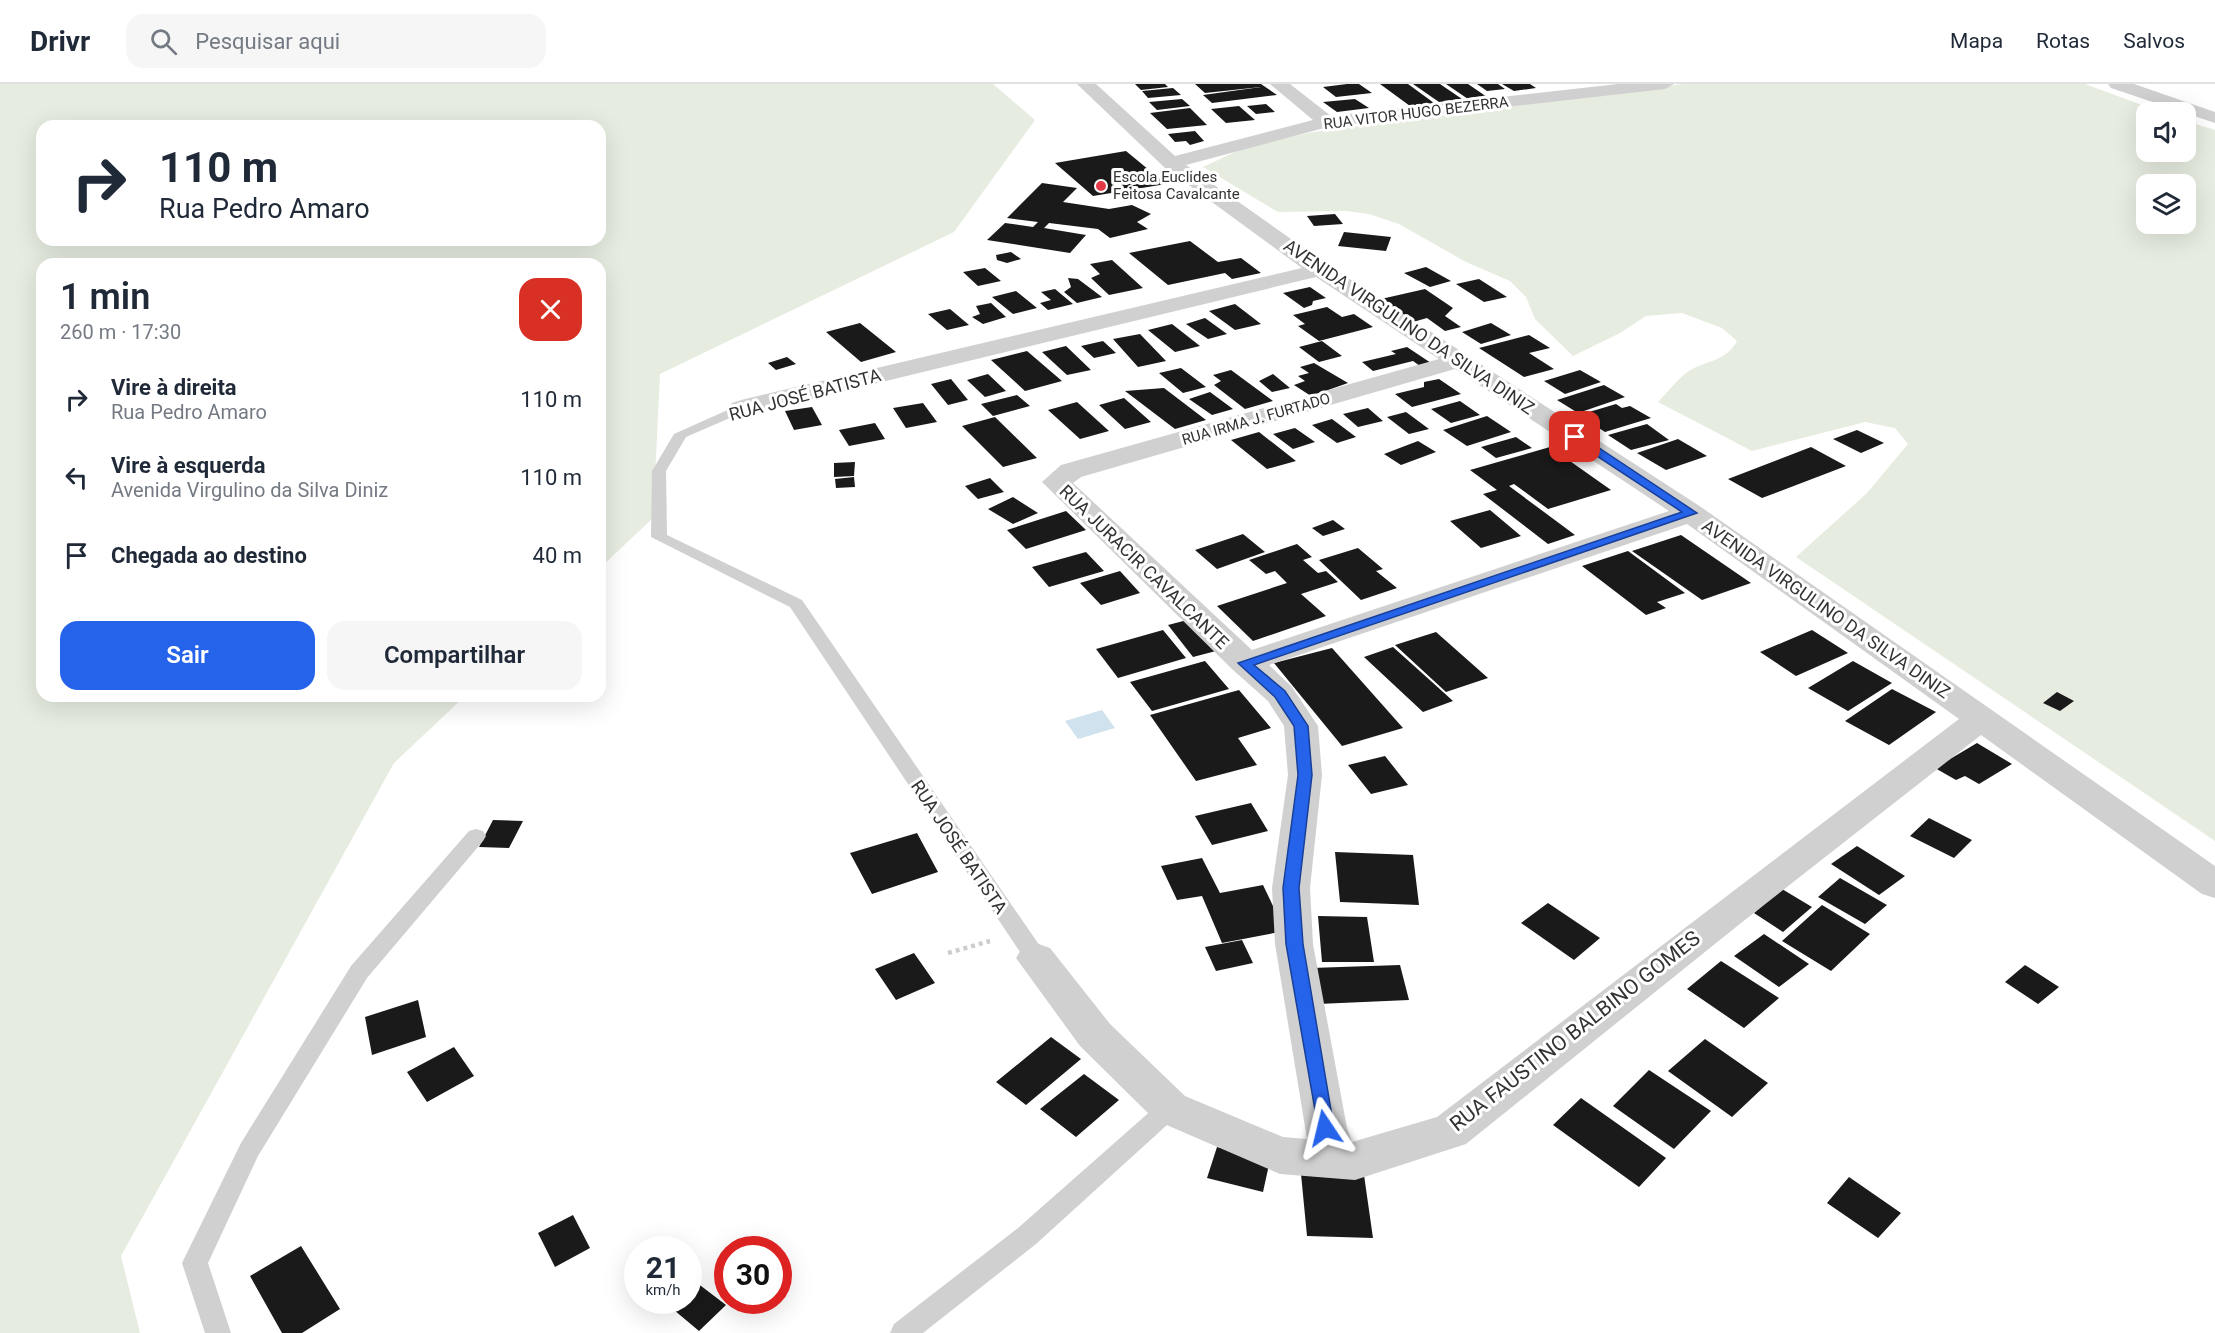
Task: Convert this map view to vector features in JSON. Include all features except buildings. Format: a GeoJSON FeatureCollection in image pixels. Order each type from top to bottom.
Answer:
{"type":"FeatureCollection","features":[{"type":"Feature","properties":{"kind":"street","name":"AVENIDA VIRGULINO DA SILVA DINIZ"},"geometry":{"type":"LineString","coordinates":[[1086,84],[1172,163],[1320,270],[1691,513],[2215,885]]}},
{"type":"Feature","properties":{"kind":"street"},"geometry":{"type":"LineString","coordinates":[[1279,84],[1327,122]]}},
{"type":"Feature","properties":{"kind":"street","name":"RUA VITOR HUGO BEZERRA"},"geometry":{"type":"LineString","coordinates":[[1172,163],[1327,122],[1665,84]]}},
{"type":"Feature","properties":{"kind":"street"},"geometry":{"type":"LineString","coordinates":[[2117,84],[2215,118]]}},
{"type":"Feature","properties":{"kind":"street","name":"RUA JOSÉ BATISTA"},"geometry":{"type":"LineString","coordinates":[[741,408],[1320,270]]}},
{"type":"Feature","properties":{"kind":"street","name":"RUA IRMA J. FURTADO"},"geometry":{"type":"LineString","coordinates":[[1056,482],[1071,471],[1458,361]]}},
{"type":"Feature","properties":{"kind":"street","name":"RUA JURACIR CAVALCANTE"},"geometry":{"type":"LineString","coordinates":[[1056,482],[1244,663],[1280,694],[1301,726],[1305,775],[1291,888],[1294,944],[1325,1128],[1336,1160]]}},
{"type":"Feature","properties":{"kind":"street"},"geometry":{"type":"LineString","coordinates":[[1244,663],[1691,513]]}},
{"type":"Feature","properties":{"kind":"street","name":"RUA FAUSTINO BALBINO GOMES"},"geometry":{"type":"LineString","coordinates":[[1026,945],[1095,1035],[1170,1108],[1280,1155],[1355,1161],[1451,1131],[1728,913],[1981,719]]}},
{"type":"Feature","properties":{"kind":"lane","name":"RUA JOSÉ BATISTA"},"geometry":{"type":"LineString","coordinates":[[741,408],[681,434],[659,471],[659,537],[796,604],[1026,945]]}},
{"type":"Feature","properties":{"kind":"lane"},"geometry":{"type":"LineString","coordinates":[[218,1333],[195,1263],[249,1150],[359,972],[476,836]]}},
{"type":"Feature","properties":{"kind":"lane"},"geometry":{"type":"LineString","coordinates":[[903,1333],[1027,1236],[1170,1108]]}},
{"type":"Feature","properties":{"kind":"path"},"geometry":{"type":"LineString","coordinates":[[948,953],[1026,945]]}},
{"type":"Feature","properties":{"kind":"shaded area"},"geometry":{"type":"Polygon","coordinates":[[[0,84],[993,84],[1035,120],[954,232],[660,374],[653,518],[606,562],[606,258],[36,258],[36,702],[459,702],[394,763],[121,1256],[140,1333],[0,1333],[0,84]]]}},
{"type":"Feature","properties":{"kind":"shaded area"},"geometry":{"type":"Polygon","coordinates":[[[1683,84],[2085,84],[2136,103],[2136,162],[2196,162],[2196,124],[2215,130],[2215,841],[1796,557],[1867,493],[1908,444],[1895,428],[1865,422],[1752,451],[1658,402],[1685,374],[1728,353],[1733,348],[1737,341],[1722,328],[1682,313],[1646,316],[1620,333],[1573,356],[1535,319],[1526,297],[1510,281],[1466,262],[1399,224],[1369,214],[1346,211],[1278,212],[1203,167],[1248,146],[1314,132],[1683,84]]]}},
{"type":"Feature","properties":{"kind":"water"},"geometry":{"type":"Polygon","coordinates":[[[1102,710],[1115,728],[1078,739],[1065,721],[1102,710]]]}},
{"type":"Feature","properties":{"kind":"place","name":"Escola Euclides Feitosa Cavalcante"},"geometry":{"type":"Point","coordinates":[1101,186]}},
{"type":"Feature","properties":{"kind":"route"},"geometry":{"type":"LineString","coordinates":[[1325,1128],[1294,944],[1291,888],[1305,775],[1301,726],[1280,694],[1244,663],[1691,513],[1575,437]]}}]}
